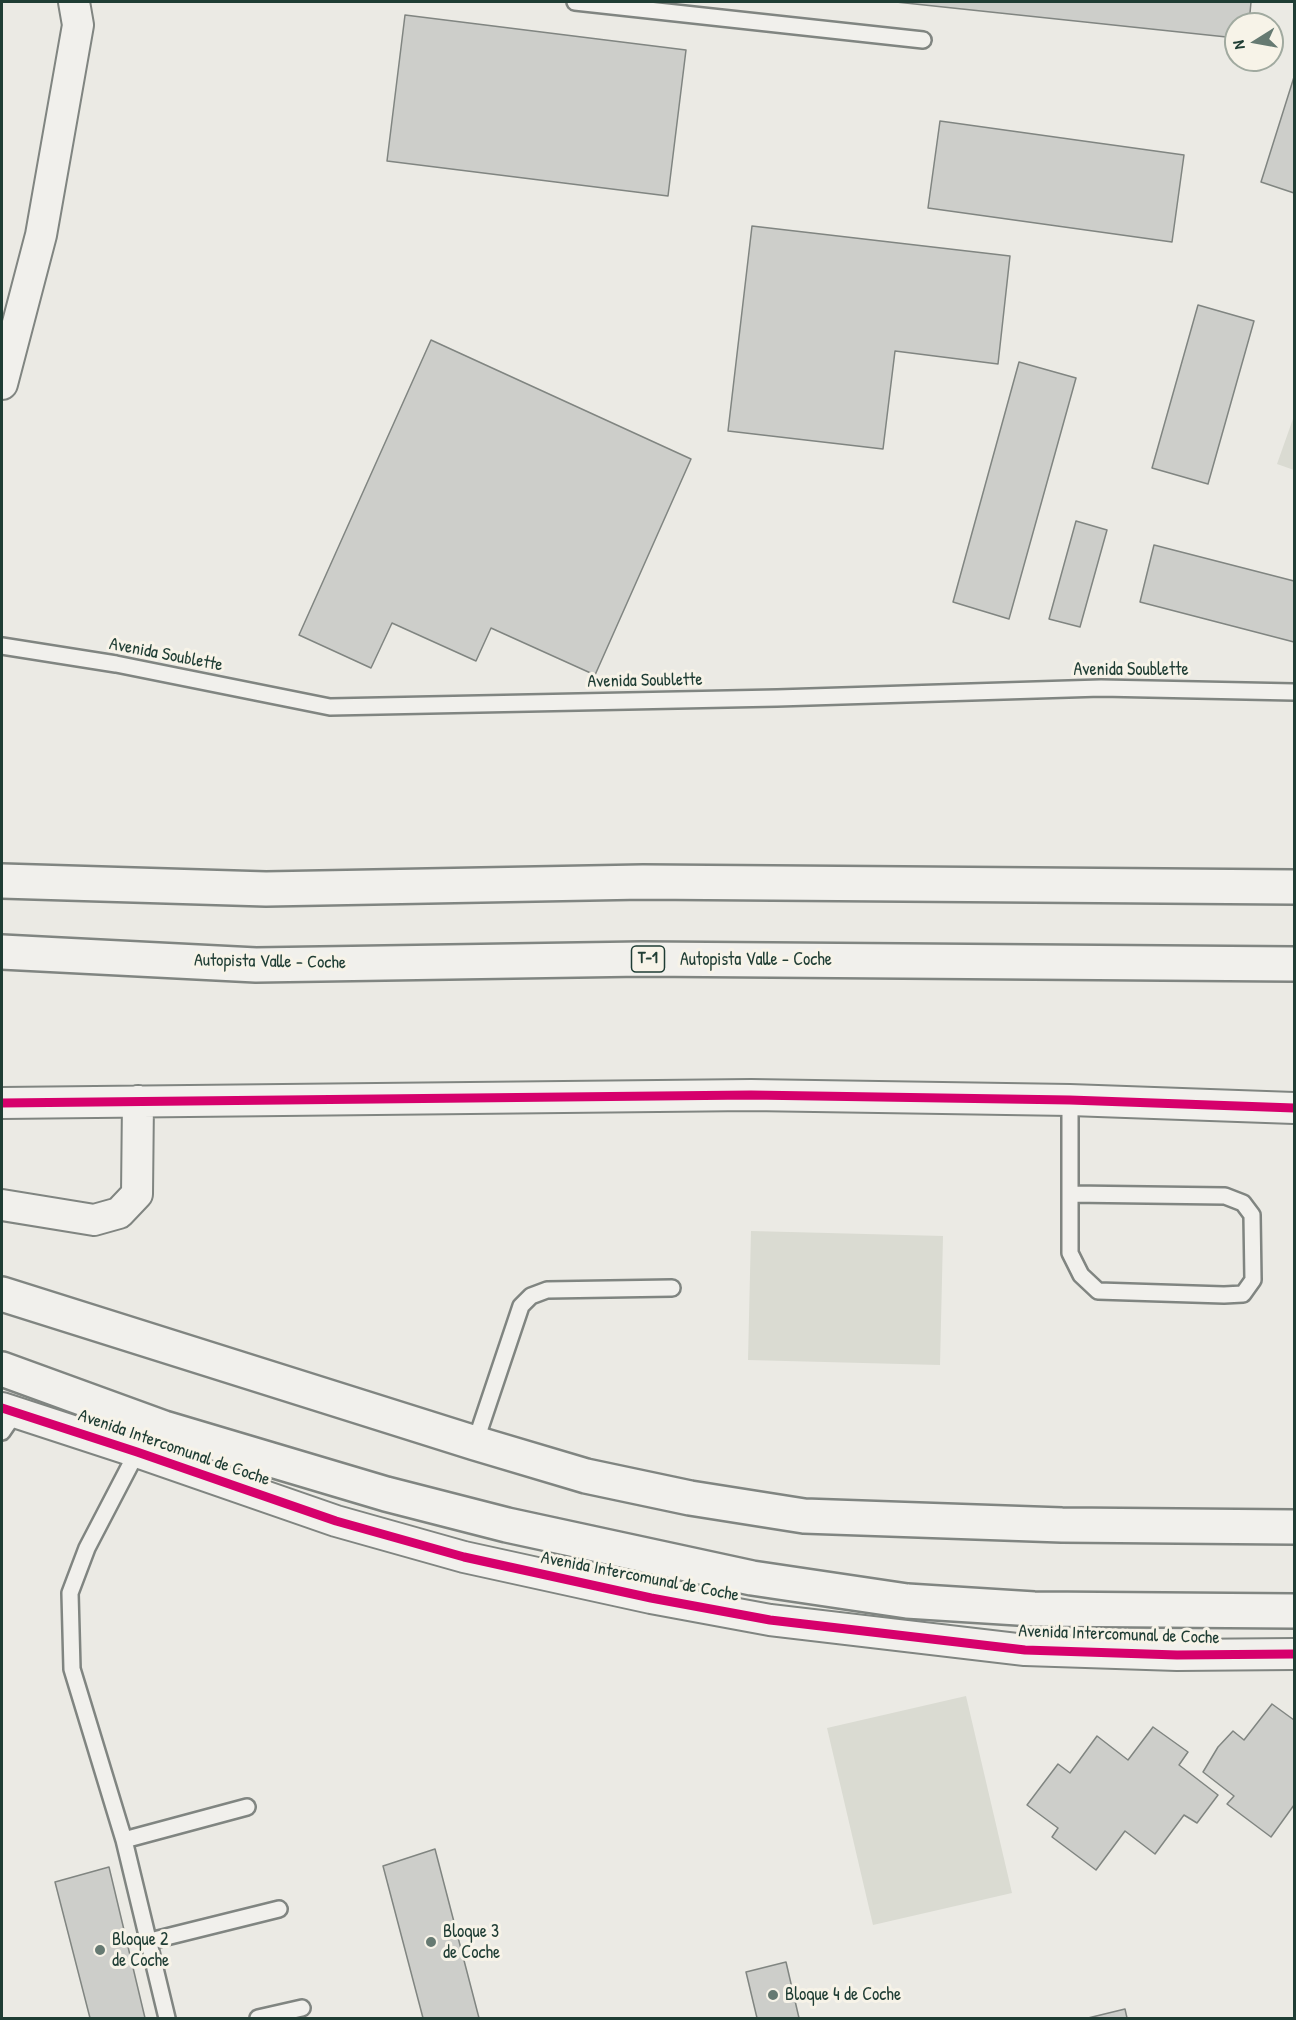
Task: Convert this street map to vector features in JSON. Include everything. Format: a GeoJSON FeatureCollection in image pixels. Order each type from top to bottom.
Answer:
{"type":"FeatureCollection","features":[{"type":"Feature","properties":{"kind":"main road"},"geometry":{"type":"LineString","coordinates":[[2,881],[266,889],[644,882],[1294,887]]}},
{"type":"Feature","properties":{"kind":"main road","name":"Autopista Valle - Coche"},"geometry":{"type":"LineString","coordinates":[[2,952],[256,965],[642,959],[1294,964]]}},
{"type":"Feature","properties":{"kind":"main road"},"geometry":{"type":"LineString","coordinates":[[2,1294],[586,1476],[690,1498],[804,1516],[1062,1525],[1294,1527]]}},
{"type":"Feature","properties":{"kind":"main road","name":"Avenida Intercomunal de Coche"},"geometry":{"type":"LineString","coordinates":[[2,1369],[164,1428],[386,1494],[507,1525],[752,1578],[907,1601],[1011,1608],[1294,1611]]}},
{"type":"Feature","properties":{"kind":"street"},"geometry":{"type":"LineString","coordinates":[[2,384],[41,235],[78,25],[74,2]]}},
{"type":"Feature","properties":{"kind":"street"},"geometry":{"type":"LineString","coordinates":[[2,1103],[751,1095],[1070,1100],[1294,1108]]}},
{"type":"Feature","properties":{"kind":"street"},"geometry":{"type":"LineString","coordinates":[[2,1205],[94,1220],[119,1213],[136,1194],[138,1101]]}},
{"type":"Feature","properties":{"kind":"street","name":"Avenida Intercomunal de Coche"},"geometry":{"type":"LineString","coordinates":[[6,1418],[137,1452],[336,1521],[464,1557],[651,1598],[770,1620],[1025,1650],[1177,1655],[1294,1654]]}},
{"type":"Feature","properties":{"kind":"lane"},"geometry":{"type":"LineString","coordinates":[[575,2],[923,40]]}},
{"type":"Feature","properties":{"kind":"lane","name":"Avenida Soublette"},"geometry":{"type":"LineString","coordinates":[[2,646],[116,664],[330,707],[754,699],[1101,688],[1294,692]]}},
{"type":"Feature","properties":{"kind":"lane"},"geometry":{"type":"LineString","coordinates":[[1070,1100],[1070,1194],[1070,1253],[1081,1275],[1098,1291],[1224,1295],[1243,1294],[1252,1280],[1252,1215],[1243,1203],[1225,1196],[1070,1194]]}},
{"type":"Feature","properties":{"kind":"lane"},"geometry":{"type":"LineString","coordinates":[[475,1443],[521,1306],[531,1296],[547,1290],[672,1288]]}},
{"type":"Feature","properties":{"kind":"lane"},"geometry":{"type":"LineString","coordinates":[[137,1452],[87,1548],[70,1593],[72,1669],[124,1840],[167,2019]]}},
{"type":"Feature","properties":{"kind":"lane"},"geometry":{"type":"LineString","coordinates":[[124,1840],[248,1807]]}},
{"type":"Feature","properties":{"kind":"lane"},"geometry":{"type":"LineString","coordinates":[[150,1941],[279,1909]]}},
{"type":"Feature","properties":{"kind":"lane"},"geometry":{"type":"LineString","coordinates":[[258,2019],[302,2008]]}},
{"type":"Feature","properties":{"kind":"shaded area"},"geometry":{"type":"Polygon","coordinates":[[[1294,416],[1294,470],[1277,464],[1294,416]]]}},
{"type":"Feature","properties":{"kind":"shaded area"},"geometry":{"type":"Polygon","coordinates":[[[751,1231],[943,1236],[940,1365],[748,1360],[751,1231]]]}},
{"type":"Feature","properties":{"kind":"shaded area"},"geometry":{"type":"Polygon","coordinates":[[[966,1696],[1012,1893],[873,1925],[827,1728],[966,1696]]]}},
{"type":"Feature","properties":{"kind":"building"},"geometry":{"type":"Polygon","coordinates":[[[896,2],[1251,2],[1250,12],[1224,12],[1224,37],[896,2]]]}},
{"type":"Feature","properties":{"kind":"building"},"geometry":{"type":"Polygon","coordinates":[[[405,15],[686,50],[668,196],[387,161],[405,15]]]}},
{"type":"Feature","properties":{"kind":"building"},"geometry":{"type":"Polygon","coordinates":[[[1294,77],[1294,193],[1261,182],[1294,77]]]}},
{"type":"Feature","properties":{"kind":"building"},"geometry":{"type":"Polygon","coordinates":[[[940,121],[1184,155],[1172,242],[928,208],[940,121]]]}},
{"type":"Feature","properties":{"kind":"building"},"geometry":{"type":"Polygon","coordinates":[[[752,226],[1010,256],[998,364],[895,351],[883,449],[728,431],[752,226]]]}},
{"type":"Feature","properties":{"kind":"building"},"geometry":{"type":"Polygon","coordinates":[[[1198,305],[1254,321],[1208,484],[1152,468],[1198,305]]]}},
{"type":"Feature","properties":{"kind":"building"},"geometry":{"type":"Polygon","coordinates":[[[431,340],[691,459],[595,675],[491,628],[476,661],[392,623],[371,668],[299,635],[431,340]]]}},
{"type":"Feature","properties":{"kind":"building"},"geometry":{"type":"Polygon","coordinates":[[[1019,362],[1076,378],[1009,619],[953,602],[1019,362]]]}},
{"type":"Feature","properties":{"kind":"building"},"geometry":{"type":"Polygon","coordinates":[[[1076,521],[1107,530],[1080,627],[1049,619],[1076,521]]]}},
{"type":"Feature","properties":{"kind":"building"},"geometry":{"type":"Polygon","coordinates":[[[1154,545],[1294,581],[1294,642],[1140,602],[1154,545]]]}},
{"type":"Feature","properties":{"kind":"building"},"geometry":{"type":"Polygon","coordinates":[[[1272,1704],[1294,1720],[1294,1805],[1271,1837],[1227,1804],[1234,1796],[1203,1772],[1218,1747],[1233,1731],[1244,1740],[1272,1704]]]}},
{"type":"Feature","properties":{"kind":"building"},"geometry":{"type":"Polygon","coordinates":[[[1153,1727],[1188,1752],[1179,1765],[1218,1795],[1197,1823],[1184,1815],[1155,1854],[1125,1831],[1096,1870],[1052,1837],[1058,1828],[1027,1805],[1058,1764],[1070,1773],[1097,1736],[1128,1760],[1153,1727]]]}},
{"type":"Feature","properties":{"kind":"building","name":"Bloque 3 de Coche"},"geometry":{"type":"Polygon","coordinates":[[[435,1849],[479,2018],[423,2018],[383,1866],[435,1849]]]}},
{"type":"Feature","properties":{"kind":"building","name":"Bloque 2 de Coche"},"geometry":{"type":"Polygon","coordinates":[[[109,1867],[145,2018],[90,2018],[55,1882],[109,1867]]]}},
{"type":"Feature","properties":{"kind":"building","name":"Bloque 4 de Coche"},"geometry":{"type":"Polygon","coordinates":[[[786,1962],[799,2018],[757,2018],[746,1972],[786,1962]]]}},
{"type":"Feature","properties":{"kind":"building"},"geometry":{"type":"Polygon","coordinates":[[[1125,2009],[1127,2018],[1088,2018],[1125,2009]]]}},
{"type":"Feature","properties":{"kind":"cycle path"},"geometry":{"type":"LineString","coordinates":[[2,1103],[751,1095],[1070,1100],[1294,1108]]}},
{"type":"Feature","properties":{"kind":"cycle path"},"geometry":{"type":"LineString","coordinates":[[2,1408],[336,1521],[464,1557],[651,1598],[770,1620],[1025,1650],[1177,1655],[1294,1654]]}},
{"type":"Feature","properties":{"kind":"place","name":"Bloque 3 de Coche"},"geometry":{"type":"Point","coordinates":[431,1942]}},
{"type":"Feature","properties":{"kind":"place","name":"Bloque 2 de Coche"},"geometry":{"type":"Point","coordinates":[100,1950]}},
{"type":"Feature","properties":{"kind":"place","name":"Bloque 4 de Coche"},"geometry":{"type":"Point","coordinates":[773,1995]}}]}
